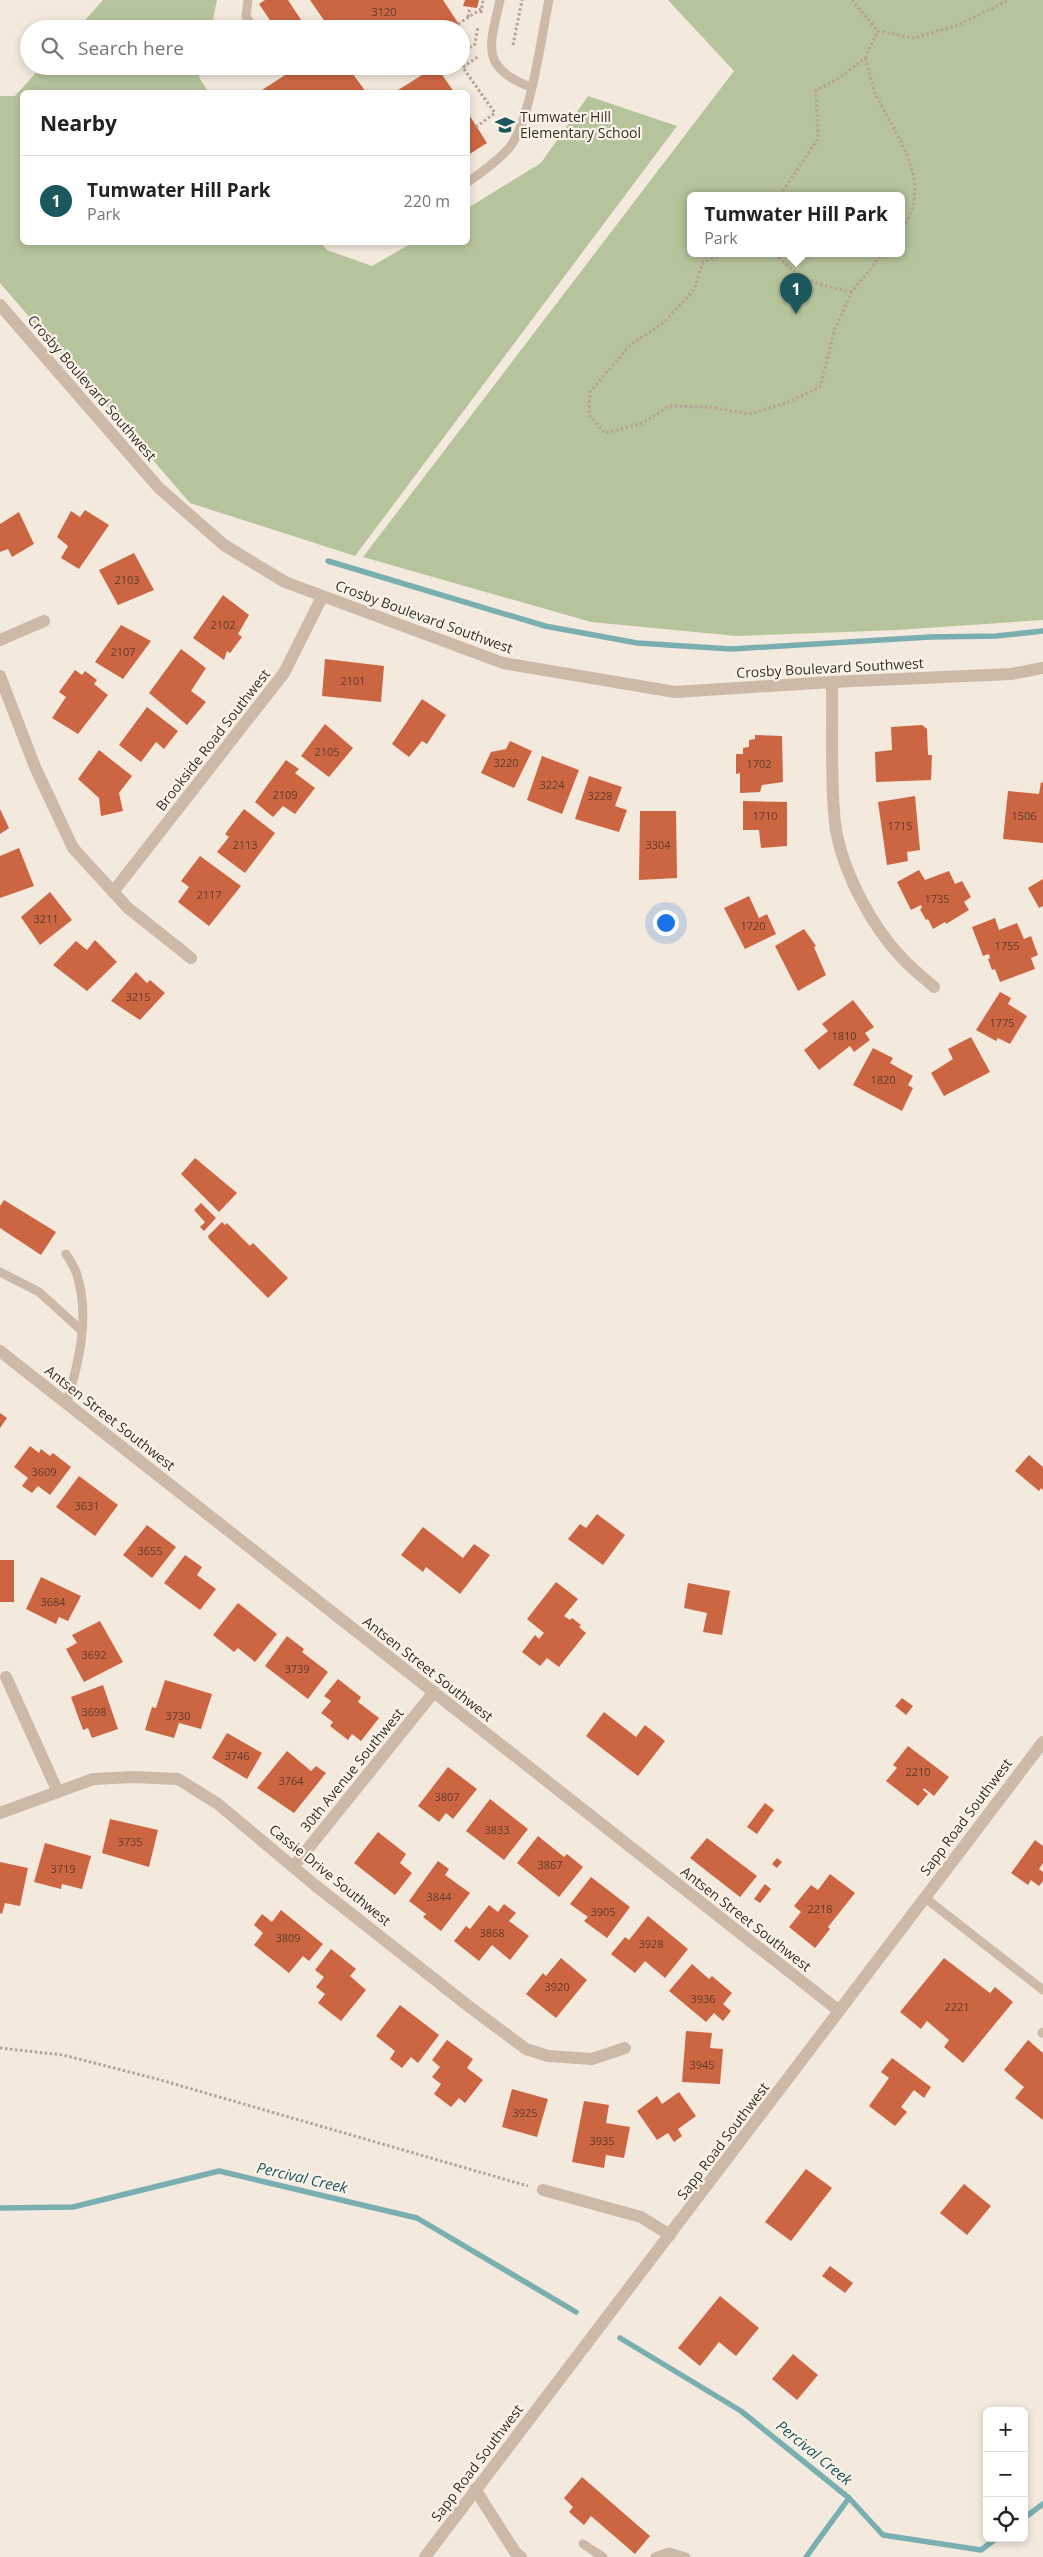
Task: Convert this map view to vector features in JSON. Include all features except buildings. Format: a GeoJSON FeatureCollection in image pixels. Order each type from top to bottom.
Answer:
{"type":"FeatureCollection","features":[{"type":"Feature","properties":{"kind":"street","name":"Crosby Boulevard Southwest"},"geometry":{"type":"LineString","coordinates":[[0,304],[159,488],[224,545],[285,582],[503,663],[675,692],[832,682],[1011,674],[1043,668]]}},
{"type":"Feature","properties":{"kind":"street","name":"Brookside Road Southwest"},"geometry":{"type":"LineString","coordinates":[[113,892],[284,673],[322,597]]}},
{"type":"Feature","properties":{"kind":"street"},"geometry":{"type":"LineString","coordinates":[[0,640],[44,621]]}},
{"type":"Feature","properties":{"kind":"street"},"geometry":{"type":"LineString","coordinates":[[0,676],[35,767],[73,848],[128,908],[191,958]]}},
{"type":"Feature","properties":{"kind":"street"},"geometry":{"type":"LineString","coordinates":[[832,682],[835,825],[845,862],[861,899],[881,932],[903,959],[934,987]]}},
{"type":"Feature","properties":{"kind":"street","name":"Antsen Street Southwest"},"geometry":{"type":"LineString","coordinates":[[0,1351],[838,2010]]}},
{"type":"Feature","properties":{"kind":"street"},"geometry":{"type":"LineString","coordinates":[[6,1677],[57,1790]]}},
{"type":"Feature","properties":{"kind":"street","name":"30th Avenue Southwest"},"geometry":{"type":"LineString","coordinates":[[294,1866],[434,1692]]}},
{"type":"Feature","properties":{"kind":"street","name":"Sapp Road Southwest"},"geometry":{"type":"LineString","coordinates":[[425,2557],[1043,1742]]}},
{"type":"Feature","properties":{"kind":"street","name":"Cassie Drive Southwest"},"geometry":{"type":"LineString","coordinates":[[0,1813],[57,1790],[93,1779],[132,1777],[178,1779],[218,1804],[471,2008],[526,2049],[548,2056],[592,2060],[608,2056],[625,2048]]}},
{"type":"Feature","properties":{"kind":"street"},"geometry":{"type":"LineString","coordinates":[[543,2190],[641,2217],[670,2235]]}},
{"type":"Feature","properties":{"kind":"street"},"geometry":{"type":"LineString","coordinates":[[475,2489],[515,2552],[521,2557]]}},
{"type":"Feature","properties":{"kind":"lane"},"geometry":{"type":"LineString","coordinates":[[248,0],[246,16],[248,20]]}},
{"type":"Feature","properties":{"kind":"lane"},"geometry":{"type":"LineString","coordinates":[[500,0],[491,55],[496,65],[504,74],[531,87]]}},
{"type":"Feature","properties":{"kind":"lane"},"geometry":{"type":"LineString","coordinates":[[470,181],[487,169],[509,148],[523,127],[548,0]]}},
{"type":"Feature","properties":{"kind":"lane"},"geometry":{"type":"LineString","coordinates":[[66,1254],[77,1274],[82,1307],[82,1330],[78,1365],[67,1402]]}},
{"type":"Feature","properties":{"kind":"lane"},"geometry":{"type":"LineString","coordinates":[[0,1272],[39,1292],[82,1330]]}},
{"type":"Feature","properties":{"kind":"lane"},"geometry":{"type":"LineString","coordinates":[[924,1897],[1043,1990]]}},
{"type":"Feature","properties":{"kind":"lane"},"geometry":{"type":"LineString","coordinates":[[584,2544],[603,2557]]}},
{"type":"Feature","properties":{"kind":"lane"},"geometry":{"type":"LineString","coordinates":[[655,2557],[669,2552],[686,2557]]}},
{"type":"Feature","properties":{"kind":"path"},"geometry":{"type":"LineString","coordinates":[[513,45],[518,8],[522,0]]}},
{"type":"Feature","properties":{"kind":"path"},"geometry":{"type":"LineString","coordinates":[[852,0],[878,31],[914,38],[958,25],[1009,0]]}},
{"type":"Feature","properties":{"kind":"path"},"geometry":{"type":"LineString","coordinates":[[470,47],[475,44],[482,8],[483,1],[478,1]]}},
{"type":"Feature","properties":{"kind":"path"},"geometry":{"type":"LineString","coordinates":[[468,17],[470,7]]}},
{"type":"Feature","properties":{"kind":"path"},"geometry":{"type":"LineString","coordinates":[[464,20],[482,8]]}},
{"type":"Feature","properties":{"kind":"path"},"geometry":{"type":"LineString","coordinates":[[782,192],[818,139],[816,90],[838,79],[865,58],[878,31]]}},
{"type":"Feature","properties":{"kind":"path"},"geometry":{"type":"LineString","coordinates":[[470,62],[480,56]]}},
{"type":"Feature","properties":{"kind":"path"},"geometry":{"type":"LineString","coordinates":[[865,58],[875,92],[912,165],[916,197],[905,221]]}},
{"type":"Feature","properties":{"kind":"path"},"geometry":{"type":"LineString","coordinates":[[468,75],[494,113],[476,127]]}},
{"type":"Feature","properties":{"kind":"path"},"geometry":{"type":"LineString","coordinates":[[716,257],[703,262],[694,290],[663,323],[630,345],[590,392],[588,415],[606,433],[643,423],[669,406],[710,407],[749,414],[786,403],[820,388],[835,328],[852,292],[880,257]]}},
{"type":"Feature","properties":{"kind":"path"},"geometry":{"type":"LineString","coordinates":[[780,257],[794,273],[825,286],[852,292]]}},
{"type":"Feature","properties":{"kind":"path"},"geometry":{"type":"LineString","coordinates":[[0,2048],[63,2055],[157,2079],[543,2190]]}},
{"type":"Feature","properties":{"kind":"green space"},"geometry":{"type":"Polygon","coordinates":[[[103,0],[217,0],[213,20],[85,20],[103,0]]]}},
{"type":"Feature","properties":{"kind":"green space"},"geometry":{"type":"Polygon","coordinates":[[[668,0],[1043,0],[1043,620],[897,630],[737,636],[591,622],[363,557],[734,71],[668,0]]]}},
{"type":"Feature","properties":{"kind":"green space"},"geometry":{"type":"Polygon","coordinates":[[[34,75],[200,75],[207,90],[20,90],[34,75]]]}},
{"type":"Feature","properties":{"kind":"green space"},"geometry":{"type":"Polygon","coordinates":[[[20,90],[20,245],[323,245],[327,250],[372,266],[409,245],[470,245],[470,207],[541,163],[588,96],[677,126],[355,556],[190,503],[0,283],[0,96],[15,96],[20,90]]]}},
{"type":"Feature","properties":{"kind":"waterway"},"geometry":{"type":"LineString","coordinates":[[328,561],[545,626],[637,643],[731,649],[930,637],[996,636],[1043,631]]}},
{"type":"Feature","properties":{"kind":"waterway","name":"Percival Creek"},"geometry":{"type":"LineString","coordinates":[[0,2208],[73,2207],[219,2171],[417,2218],[576,2312]]}},
{"type":"Feature","properties":{"kind":"waterway","name":"Percival Creek"},"geometry":{"type":"LineString","coordinates":[[620,2338],[741,2411],[849,2498],[883,2535],[981,2550],[992,2542]]}},
{"type":"Feature","properties":{"kind":"waterway"},"geometry":{"type":"LineString","coordinates":[[806,2557],[849,2498]]}},
{"type":"Feature","properties":{"kind":"waterway","name":"Percival Creek"},"geometry":{"type":"LineString","coordinates":[[1028,2515],[1043,2504]]}},
{"type":"Feature","properties":{"kind":"place","name":"Tumwater Hill Elementary School"},"geometry":{"type":"Point","coordinates":[505,125]}},
{"type":"Feature","properties":{"kind":"place","name":"Tumwater Hill Park"},"geometry":{"type":"Point","coordinates":[796,314]}}]}
